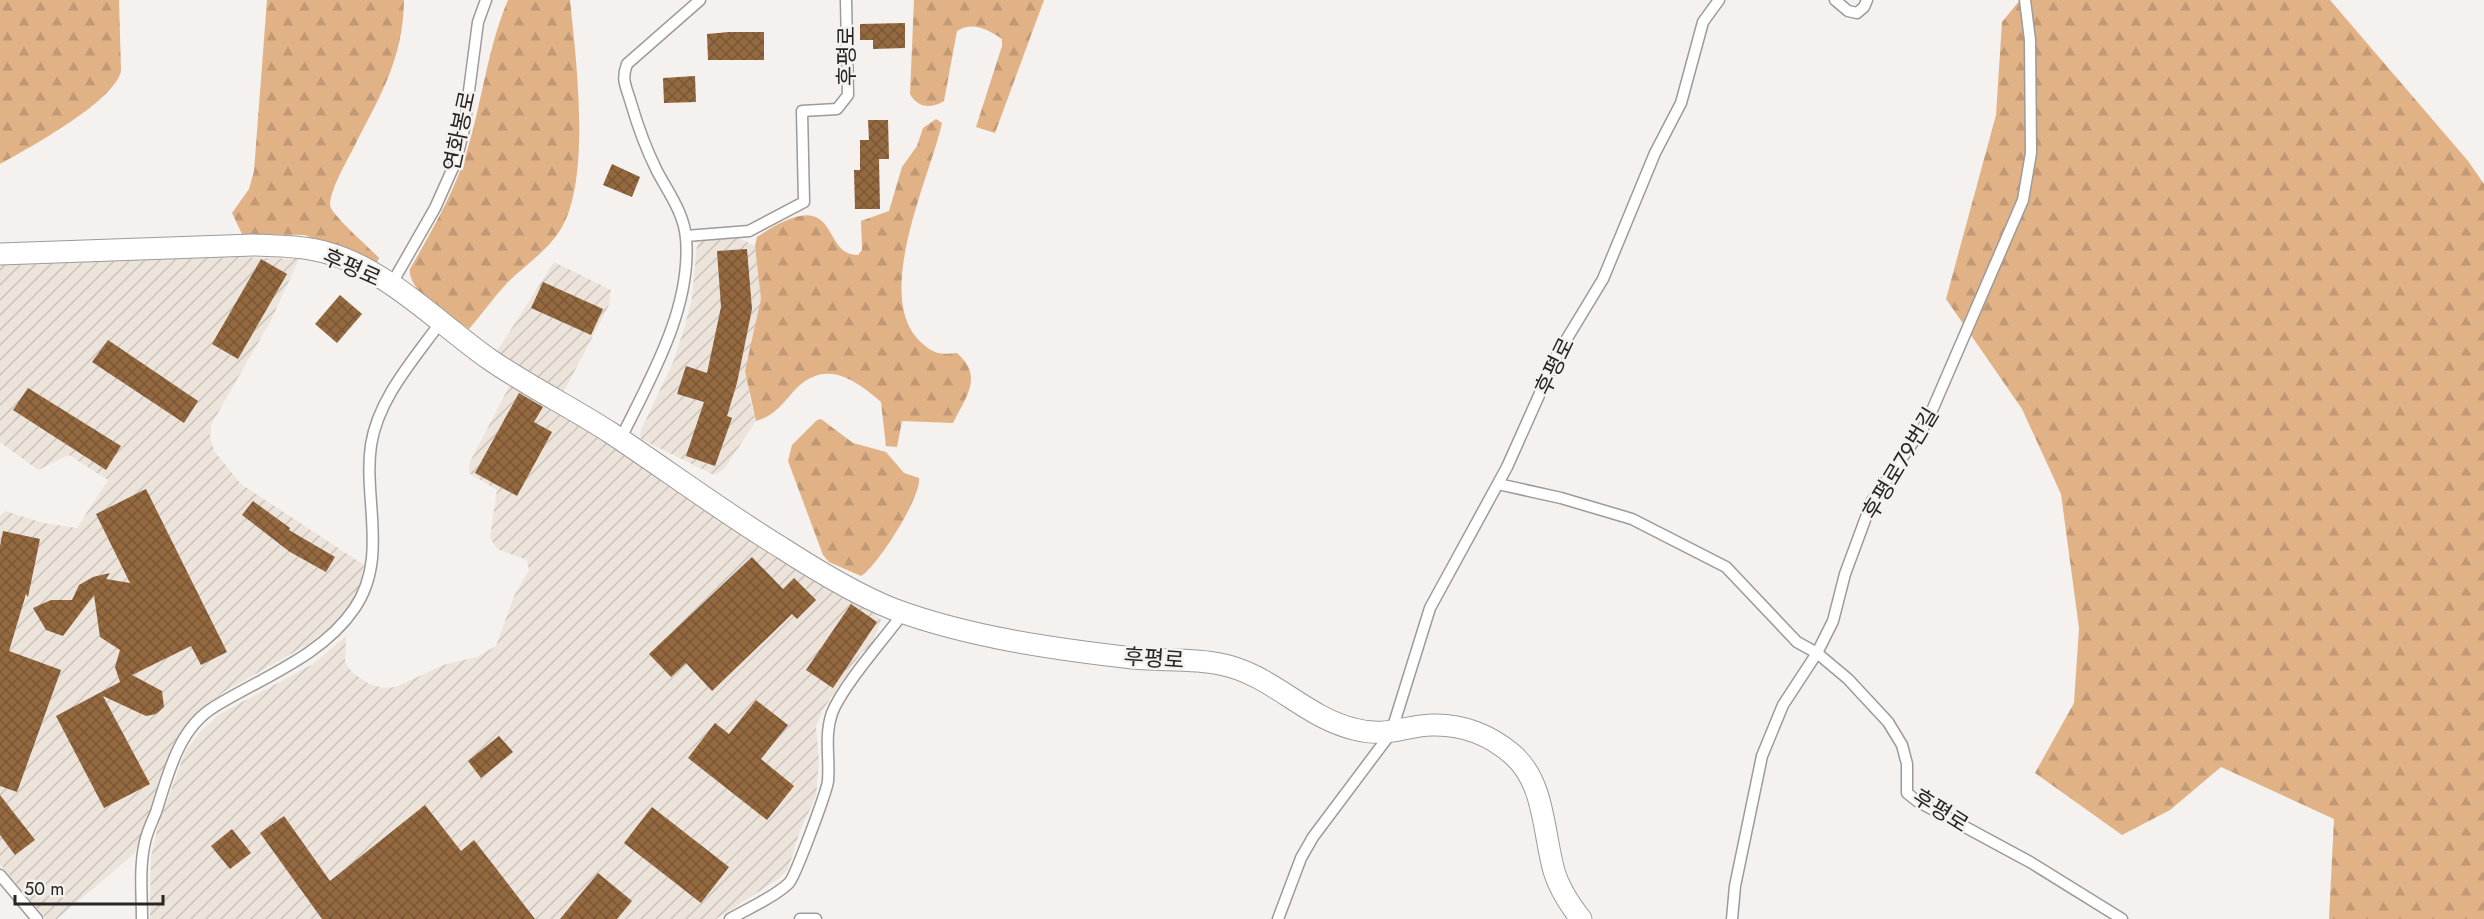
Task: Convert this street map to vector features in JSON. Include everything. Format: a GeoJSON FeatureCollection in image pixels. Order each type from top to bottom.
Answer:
{"type":"FeatureCollection","features":[{"type":"Feature","properties":{"kind":"street","name":"후평로"},"geometry":{"type":"LineString","coordinates":[[0,254],[253,245],[294,247],[331,254],[391,285],[501,367],[620,440],[784,549],[889,607],[936,623],[1017,640],[1136,658],[1216,663],[1243,670],[1275,685],[1334,724],[1360,731],[1391,733],[1430,725],[1457,727],[1477,732],[1497,742],[1516,758],[1530,777],[1538,799],[1556,876],[1581,919]]}},
{"type":"Feature","properties":{"kind":"lane","name":"연화봉로"},"geometry":{"type":"LineString","coordinates":[[391,285],[445,188],[456,161],[464,129],[478,22],[486,0]]}},
{"type":"Feature","properties":{"kind":"lane"},"geometry":{"type":"LineString","coordinates":[[620,440],[667,339],[683,283],[686,236],[680,212],[641,137],[622,76],[627,64],[700,0]]}},
{"type":"Feature","properties":{"kind":"lane","name":"후평로"},"geometry":{"type":"LineString","coordinates":[[686,236],[749,231],[804,202],[802,111],[837,109],[848,95],[846,0]]}},
{"type":"Feature","properties":{"kind":"lane","name":"후평로"},"geometry":{"type":"LineString","coordinates":[[1278,919],[1300,858],[1312,837],[1361,776],[1391,733],[1430,608],[1498,484],[1557,355],[1603,279],[1655,153],[1681,103],[1703,22],[1719,0]]}},
{"type":"Feature","properties":{"kind":"lane"},"geometry":{"type":"LineString","coordinates":[[1835,0],[1848,11],[1857,13],[1864,7],[1867,0]]}},
{"type":"Feature","properties":{"kind":"lane","name":"후평로79번길"},"geometry":{"type":"LineString","coordinates":[[1732,919],[1735,886],[1762,756],[1783,705],[1817,653],[1833,621],[1845,574],[1872,501],[1927,422],[2023,200],[2031,153],[2030,40],[2025,0]]}},
{"type":"Feature","properties":{"kind":"lane"},"geometry":{"type":"LineString","coordinates":[[142,919],[142,864],[145,842],[178,749],[211,709],[303,655],[354,609],[369,579],[374,546],[371,453],[377,422],[401,377],[440,323]]}},
{"type":"Feature","properties":{"kind":"lane"},"geometry":{"type":"LineString","coordinates":[[1498,484],[1561,498],[1632,519],[1691,546],[1726,567],[1797,642],[1817,653]]}},
{"type":"Feature","properties":{"kind":"lane"},"geometry":{"type":"LineString","coordinates":[[730,919],[789,882],[799,868],[802,848],[825,797],[828,782],[827,734],[832,712],[904,612]]}},
{"type":"Feature","properties":{"kind":"lane","name":"후평로"},"geometry":{"type":"LineString","coordinates":[[1817,653],[1848,679],[1888,722],[1902,745],[1907,764],[1907,793],[1917,801],[2030,862],[2122,919]]}},
{"type":"Feature","properties":{"kind":"lane"},"geometry":{"type":"LineString","coordinates":[[0,875],[37,919]]}},
{"type":"Feature","properties":{"kind":"lane"},"geometry":{"type":"LineString","coordinates":[[800,919],[816,919]]}},
{"type":"Feature","properties":{"kind":"shaded area"},"geometry":{"type":"Polygon","coordinates":[[[739,238],[755,246],[760,282],[761,299],[749,395],[756,421],[724,469],[714,475],[641,439],[640,432],[674,360],[684,329],[692,298],[697,245],[701,241],[739,238]]]}},
{"type":"Feature","properties":{"kind":"shaded area"},"geometry":{"type":"Polygon","coordinates":[[[238,257],[299,259],[271,320],[211,425],[210,437],[214,451],[241,484],[364,565],[361,581],[351,605],[334,624],[307,645],[222,693],[184,728],[173,744],[135,853],[57,919],[46,919],[0,864],[0,516],[5,511],[43,523],[77,528],[108,480],[69,455],[38,470],[0,442],[0,265],[238,257]]]}},
{"type":"Feature","properties":{"kind":"shaded area"},"geometry":{"type":"Polygon","coordinates":[[[554,262],[611,290],[609,305],[562,395],[496,353],[554,262]]]}},
{"type":"Feature","properties":{"kind":"shaded area"},"geometry":{"type":"Polygon","coordinates":[[[511,383],[867,605],[881,620],[872,644],[861,653],[822,711],[816,727],[819,761],[816,796],[800,831],[788,869],[780,878],[716,919],[150,919],[151,857],[158,826],[185,752],[199,733],[218,715],[313,664],[346,636],[345,663],[353,673],[369,684],[383,688],[396,687],[443,665],[477,657],[496,646],[514,596],[529,570],[527,560],[497,549],[490,537],[497,490],[469,473],[469,464],[511,383]]]}},
{"type":"Feature","properties":{"kind":"green space"},"geometry":{"type":"Polygon","coordinates":[[[0,0],[119,0],[121,71],[104,96],[88,109],[69,123],[0,164],[0,0]]]}},
{"type":"Feature","properties":{"kind":"green space"},"geometry":{"type":"Polygon","coordinates":[[[267,0],[404,0],[400,40],[389,76],[340,174],[330,205],[344,224],[379,258],[376,265],[305,235],[242,234],[232,213],[249,189],[254,171],[267,0]]]}},
{"type":"Feature","properties":{"kind":"green space"},"geometry":{"type":"Polygon","coordinates":[[[508,0],[570,0],[578,84],[579,148],[576,178],[571,205],[556,236],[507,283],[469,329],[423,295],[411,278],[410,269],[441,213],[461,169],[472,135],[495,38],[508,0]]]}},
{"type":"Feature","properties":{"kind":"green space"},"geometry":{"type":"Polygon","coordinates":[[[914,0],[1044,0],[995,133],[976,127],[1002,46],[1002,39],[975,27],[957,31],[944,101],[925,106],[913,99],[910,94],[914,0]]]}},
{"type":"Feature","properties":{"kind":"green space"},"geometry":{"type":"Polygon","coordinates":[[[2020,0],[2330,0],[2468,161],[2484,184],[2484,919],[2329,919],[2334,819],[2221,767],[2170,810],[2122,835],[2035,773],[2074,703],[2079,628],[2061,494],[2022,409],[1946,299],[1996,115],[2002,22],[2020,0]]]}},
{"type":"Feature","properties":{"kind":"green space"},"geometry":{"type":"Polygon","coordinates":[[[936,119],[942,123],[908,238],[903,269],[902,299],[908,324],[923,344],[939,353],[957,353],[970,370],[970,387],[953,423],[902,421],[897,447],[886,446],[881,402],[848,379],[826,374],[815,376],[804,382],[776,410],[756,421],[745,371],[761,299],[755,246],[757,237],[785,221],[804,215],[817,217],[846,252],[858,255],[862,250],[861,221],[889,211],[902,167],[917,146],[923,128],[936,119]]]}},
{"type":"Feature","properties":{"kind":"green space"},"geometry":{"type":"Polygon","coordinates":[[[821,419],[853,443],[886,452],[904,473],[919,478],[918,487],[906,515],[887,546],[861,576],[829,562],[823,555],[788,461],[792,445],[817,420],[821,419]]]}},
{"type":"Feature","properties":{"kind":"building"},"geometry":{"type":"Polygon","coordinates":[[[905,23],[905,48],[873,49],[873,40],[860,40],[860,24],[905,23]]]}},
{"type":"Feature","properties":{"kind":"building"},"geometry":{"type":"Polygon","coordinates":[[[764,32],[764,60],[708,60],[707,34],[764,32]]]}},
{"type":"Feature","properties":{"kind":"building"},"geometry":{"type":"Polygon","coordinates":[[[695,76],[696,102],[664,103],[663,78],[695,76]]]}},
{"type":"Feature","properties":{"kind":"building"},"geometry":{"type":"Polygon","coordinates":[[[868,120],[888,120],[889,159],[879,159],[880,209],[855,209],[854,170],[860,170],[860,140],[869,140],[868,120]]]}},
{"type":"Feature","properties":{"kind":"building"},"geometry":{"type":"Polygon","coordinates":[[[612,164],[640,177],[632,197],[603,185],[612,164]]]}},
{"type":"Feature","properties":{"kind":"building"},"geometry":{"type":"Polygon","coordinates":[[[747,249],[752,309],[737,383],[727,416],[732,418],[715,466],[686,456],[704,402],[677,394],[686,366],[707,373],[721,307],[717,251],[747,249]]]}},
{"type":"Feature","properties":{"kind":"building"},"geometry":{"type":"Polygon","coordinates":[[[261,259],[287,274],[238,359],[212,344],[261,259]]]}},
{"type":"Feature","properties":{"kind":"building"},"geometry":{"type":"Polygon","coordinates":[[[543,282],[603,309],[591,335],[531,308],[543,282]]]}},
{"type":"Feature","properties":{"kind":"building"},"geometry":{"type":"Polygon","coordinates":[[[340,295],[362,314],[337,343],[315,324],[340,295]]]}},
{"type":"Feature","properties":{"kind":"building"},"geometry":{"type":"Polygon","coordinates":[[[108,340],[198,401],[184,423],[92,362],[108,340]]]}},
{"type":"Feature","properties":{"kind":"building"},"geometry":{"type":"Polygon","coordinates":[[[28,388],[121,446],[106,470],[13,410],[28,388]]]}},
{"type":"Feature","properties":{"kind":"building"},"geometry":{"type":"Polygon","coordinates":[[[519,393],[543,407],[534,422],[552,432],[517,496],[475,473],[519,393]]]}},
{"type":"Feature","properties":{"kind":"building"},"geometry":{"type":"Polygon","coordinates":[[[146,489],[227,652],[201,665],[191,646],[132,675],[162,691],[164,707],[156,714],[146,716],[103,696],[150,784],[104,808],[56,716],[120,682],[115,667],[120,650],[100,637],[94,595],[63,636],[46,630],[33,608],[51,600],[72,600],[79,585],[93,577],[110,573],[106,579],[130,583],[96,514],[146,489]]]}},
{"type":"Feature","properties":{"kind":"building"},"geometry":{"type":"Polygon","coordinates":[[[253,501],[290,528],[289,530],[335,557],[326,572],[290,552],[242,515],[253,501]]]}},
{"type":"Feature","properties":{"kind":"building"},"geometry":{"type":"Polygon","coordinates":[[[3,531],[40,539],[28,597],[26,594],[9,651],[61,670],[17,792],[0,786],[0,546],[3,531]]]}},
{"type":"Feature","properties":{"kind":"building"},"geometry":{"type":"Polygon","coordinates":[[[752,557],[783,589],[794,578],[816,600],[797,619],[792,614],[712,691],[686,663],[671,677],[649,654],[752,557]]]}},
{"type":"Feature","properties":{"kind":"building"},"geometry":{"type":"Polygon","coordinates":[[[851,604],[877,622],[833,688],[806,670],[851,604]]]}},
{"type":"Feature","properties":{"kind":"building"},"geometry":{"type":"Polygon","coordinates":[[[756,700],[788,725],[761,759],[794,786],[767,820],[688,758],[715,723],[729,734],[756,700]]]}},
{"type":"Feature","properties":{"kind":"building"},"geometry":{"type":"Polygon","coordinates":[[[499,736],[513,752],[481,778],[468,761],[499,736]]]}},
{"type":"Feature","properties":{"kind":"building"},"geometry":{"type":"Polygon","coordinates":[[[0,795],[35,840],[15,855],[0,835],[0,795]]]}},
{"type":"Feature","properties":{"kind":"building"},"geometry":{"type":"Polygon","coordinates":[[[425,805],[461,851],[474,840],[535,919],[322,919],[260,833],[284,816],[330,881],[425,805]]]}},
{"type":"Feature","properties":{"kind":"building"},"geometry":{"type":"Polygon","coordinates":[[[652,807],[729,867],[701,903],[624,843],[652,807]]]}},
{"type":"Feature","properties":{"kind":"building"},"geometry":{"type":"Polygon","coordinates":[[[232,829],[251,853],[230,869],[211,846],[232,829]]]}},
{"type":"Feature","properties":{"kind":"building"},"geometry":{"type":"Polygon","coordinates":[[[598,873],[632,901],[617,919],[560,919],[598,873]]]}}]}
